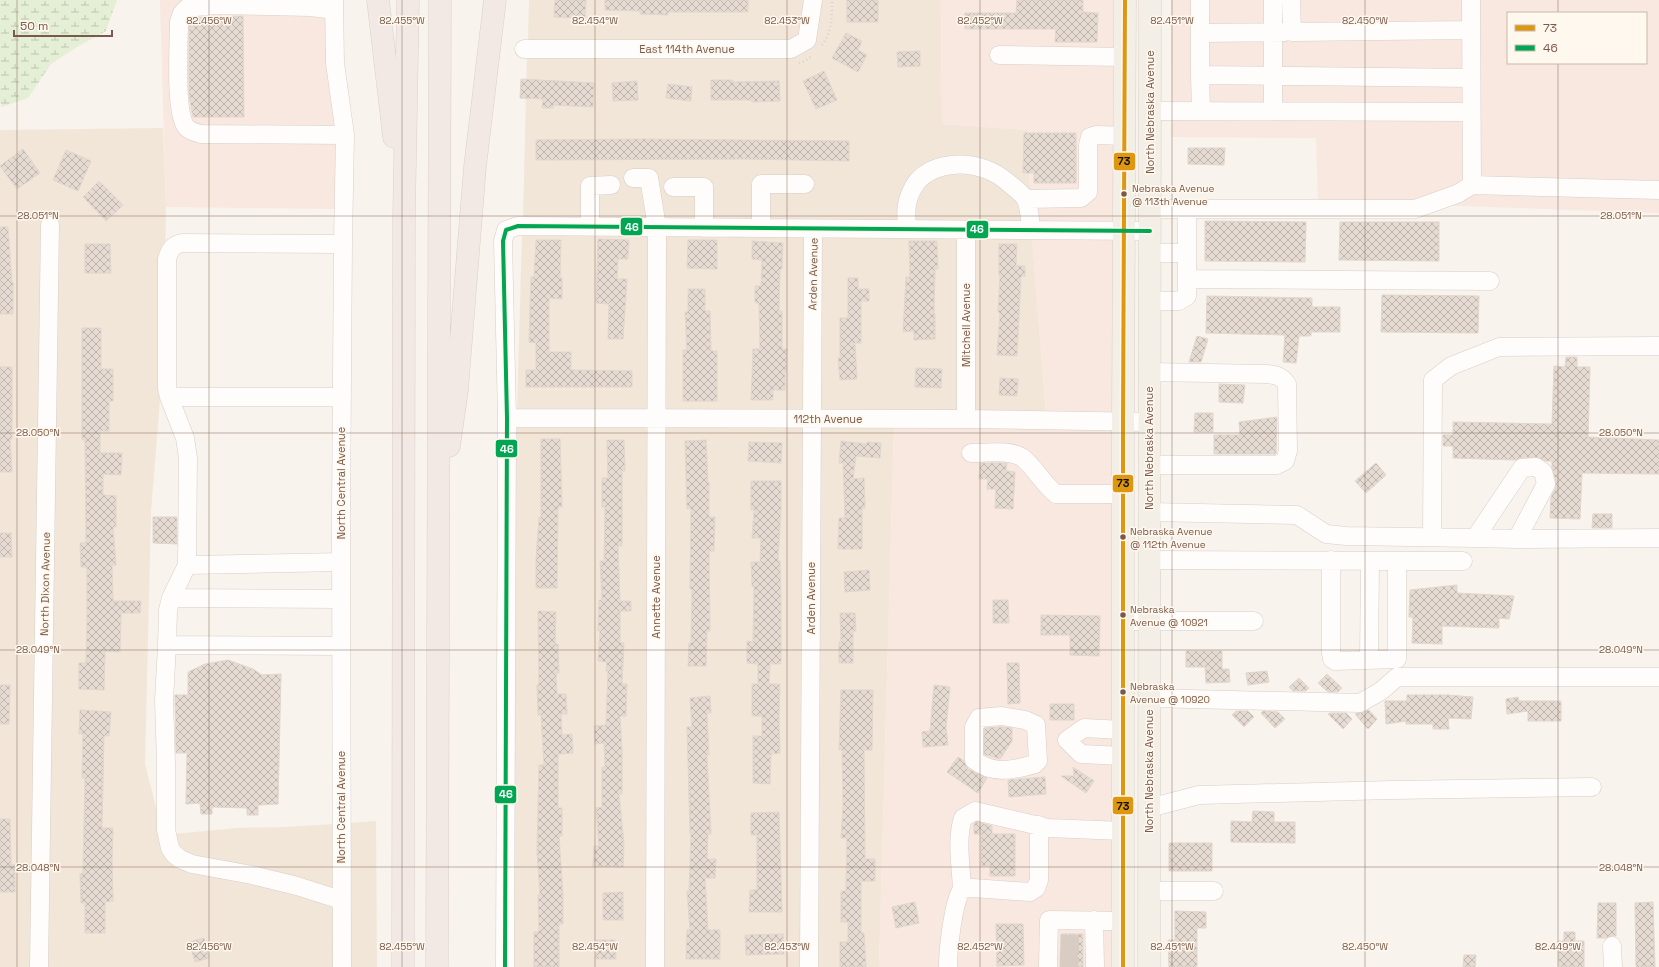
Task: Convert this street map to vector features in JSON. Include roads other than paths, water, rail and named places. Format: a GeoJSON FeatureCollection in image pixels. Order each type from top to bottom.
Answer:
{"type":"FeatureCollection","features":[{"type":"Feature","properties":{"kind":"highway"},"geometry":{"type":"LineString","coordinates":[[378,0],[404,216]]}},
{"type":"Feature","properties":{"kind":"highway"},"geometry":{"type":"LineString","coordinates":[[403,967],[404,216],[408,0]]}},
{"type":"Feature","properties":{"kind":"highway"},"geometry":{"type":"LineString","coordinates":[[436,967],[440,0]]}},
{"type":"Feature","properties":{"kind":"highway"},"geometry":{"type":"LineString","coordinates":[[438,510],[457,390],[474,167],[495,0]]}},
{"type":"Feature","properties":{"kind":"main road"},"geometry":{"type":"LineString","coordinates":[[1123,967],[1125,0]]}},
{"type":"Feature","properties":{"kind":"main road","name":"North Nebraska Avenue"},"geometry":{"type":"LineString","coordinates":[[1149,967],[1150,0]]}},
{"type":"Feature","properties":{"kind":"main road"},"geometry":{"type":"LineString","coordinates":[[1124,209],[1150,209]]}},
{"type":"Feature","properties":{"kind":"main road"},"geometry":{"type":"LineString","coordinates":[[1123,808],[1149,808]]}},
{"type":"Feature","properties":{"kind":"street","name":"East 114th Avenue"},"geometry":{"type":"LineString","coordinates":[[524,49],[791,49],[807,40],[813,0]]}},
{"type":"Feature","properties":{"kind":"street"},"geometry":{"type":"LineString","coordinates":[[1200,0],[1201,111]]}},
{"type":"Feature","properties":{"kind":"street"},"geometry":{"type":"LineString","coordinates":[[1273,0],[1273,111]]}},
{"type":"Feature","properties":{"kind":"street"},"geometry":{"type":"LineString","coordinates":[[1291,0],[1292,32]]}},
{"type":"Feature","properties":{"kind":"street"},"geometry":{"type":"LineString","coordinates":[[1471,0],[1472,185]]}},
{"type":"Feature","properties":{"kind":"street"},"geometry":{"type":"LineString","coordinates":[[334,5],[311,7],[214,5],[187,8],[182,13],[179,22],[178,97],[183,122],[188,129],[201,134],[345,135]]}},
{"type":"Feature","properties":{"kind":"street","name":"North Central Avenue"},"geometry":{"type":"LineString","coordinates":[[334,5],[335,63],[345,135],[342,244],[341,397],[342,967]]}},
{"type":"Feature","properties":{"kind":"street"},"geometry":{"type":"LineString","coordinates":[[1200,33],[1471,30]]}},
{"type":"Feature","properties":{"kind":"street"},"geometry":{"type":"LineString","coordinates":[[1000,55],[1124,57]]}},
{"type":"Feature","properties":{"kind":"street"},"geometry":{"type":"LineString","coordinates":[[1200,75],[1471,78]]}},
{"type":"Feature","properties":{"kind":"street"},"geometry":{"type":"LineString","coordinates":[[1150,111],[1472,112]]}},
{"type":"Feature","properties":{"kind":"street"},"geometry":{"type":"LineString","coordinates":[[1026,199],[1081,198],[1088,192],[1088,145],[1090,138],[1097,135],[1124,136]]}},
{"type":"Feature","properties":{"kind":"street"},"geometry":{"type":"LineString","coordinates":[[907,229],[906,206],[912,189],[924,175],[937,168],[967,164],[985,169],[1000,176],[1026,199],[1030,216],[1031,230]]}},
{"type":"Feature","properties":{"kind":"street","name":"Annette Avenue"},"geometry":{"type":"LineString","coordinates":[[633,178],[649,178],[657,227],[655,967]]}},
{"type":"Feature","properties":{"kind":"street"},"geometry":{"type":"LineString","coordinates":[[761,228],[761,184],[804,184]]}},
{"type":"Feature","properties":{"kind":"street"},"geometry":{"type":"LineString","coordinates":[[590,227],[590,186],[611,185]]}},
{"type":"Feature","properties":{"kind":"street"},"geometry":{"type":"LineString","coordinates":[[1150,209],[1415,209],[1450,197],[1472,185],[1659,190]]}},
{"type":"Feature","properties":{"kind":"street"},"geometry":{"type":"LineString","coordinates":[[673,187],[704,187],[704,228]]}},
{"type":"Feature","properties":{"kind":"street"},"geometry":{"type":"LineString","coordinates":[[1150,301],[1179,301],[1187,296],[1187,209]]}},
{"type":"Feature","properties":{"kind":"street","name":"North Dixon Avenue"},"geometry":{"type":"LineString","coordinates":[[39,967],[50,225]]}},
{"type":"Feature","properties":{"kind":"street"},"geometry":{"type":"LineString","coordinates":[[505,967],[507,418],[503,241],[506,230],[518,226],[1150,231]]}},
{"type":"Feature","properties":{"kind":"street","name":"Arden Avenue"},"geometry":{"type":"LineString","coordinates":[[809,967],[813,229]]}},
{"type":"Feature","properties":{"kind":"street","name":"Mitchell Avenue"},"geometry":{"type":"LineString","coordinates":[[966,230],[966,419]]}},
{"type":"Feature","properties":{"kind":"street"},"geometry":{"type":"LineString","coordinates":[[341,900],[297,886],[252,875],[192,864],[180,859],[174,854],[170,848],[166,830],[164,701],[168,610],[171,598],[186,565],[188,458],[185,438],[167,388],[167,259],[169,250],[175,244],[182,243],[342,244]]}},
{"type":"Feature","properties":{"kind":"street"},"geometry":{"type":"LineString","coordinates":[[1150,253],[1187,253]]}},
{"type":"Feature","properties":{"kind":"street"},"geometry":{"type":"LineString","coordinates":[[1187,279],[1490,281]]}},
{"type":"Feature","properties":{"kind":"street"},"geometry":{"type":"LineString","coordinates":[[1432,537],[1433,380],[1451,366],[1499,347],[1659,346]]}},
{"type":"Feature","properties":{"kind":"street"},"geometry":{"type":"LineString","coordinates":[[1149,372],[1267,374],[1276,375],[1282,378],[1287,384],[1288,452],[1285,461],[1277,465],[1149,465]]}},
{"type":"Feature","properties":{"kind":"street"},"geometry":{"type":"LineString","coordinates":[[169,397],[341,397]]}},
{"type":"Feature","properties":{"kind":"street","name":"112th Avenue"},"geometry":{"type":"LineString","coordinates":[[507,418],[811,420],[966,419],[1149,422]]}},
{"type":"Feature","properties":{"kind":"street"},"geometry":{"type":"LineString","coordinates":[[971,453],[1010,453],[1023,458],[1049,489],[1056,494],[1123,494]]}},
{"type":"Feature","properties":{"kind":"street"},"geometry":{"type":"LineString","coordinates":[[1475,538],[1522,468],[1536,467],[1544,472],[1546,484],[1517,539]]}},
{"type":"Feature","properties":{"kind":"street"},"geometry":{"type":"LineString","coordinates":[[1149,512],[1297,515],[1326,534],[1346,536],[1517,539],[1659,538]]}},
{"type":"Feature","properties":{"kind":"street"},"geometry":{"type":"LineString","coordinates":[[1149,560],[1463,561]]}},
{"type":"Feature","properties":{"kind":"street"},"geometry":{"type":"LineString","coordinates":[[1331,560],[1331,653],[1332,659],[1335,661],[1397,659],[1396,561]]}},
{"type":"Feature","properties":{"kind":"street"},"geometry":{"type":"LineString","coordinates":[[1369,660],[1370,561]]}},
{"type":"Feature","properties":{"kind":"street"},"geometry":{"type":"LineString","coordinates":[[186,565],[341,562]]}},
{"type":"Feature","properties":{"kind":"street"},"geometry":{"type":"LineString","coordinates":[[171,598],[341,599]]}},
{"type":"Feature","properties":{"kind":"street"},"geometry":{"type":"LineString","coordinates":[[1123,621],[1254,621]]}},
{"type":"Feature","properties":{"kind":"street"},"geometry":{"type":"LineString","coordinates":[[167,645],[341,646]]}},
{"type":"Feature","properties":{"kind":"street"},"geometry":{"type":"LineString","coordinates":[[1149,698],[1360,703],[1382,690],[1398,677],[1659,677]]}},
{"type":"Feature","properties":{"kind":"street"},"geometry":{"type":"LineString","coordinates":[[1037,741],[1067,740],[1084,728],[1123,730]]}},
{"type":"Feature","properties":{"kind":"street"},"geometry":{"type":"LineString","coordinates":[[1067,740],[1081,754],[1123,756]]}},
{"type":"Feature","properties":{"kind":"street"},"geometry":{"type":"LineString","coordinates":[[1149,808],[1199,795],[1592,787]]}},
{"type":"Feature","properties":{"kind":"street"},"geometry":{"type":"LineString","coordinates":[[948,967],[948,955],[955,911],[959,894],[962,889],[960,855],[961,825],[963,818],[975,811],[1048,828],[1123,832]]}},
{"type":"Feature","properties":{"kind":"street"},"geometry":{"type":"LineString","coordinates":[[962,889],[973,888],[1030,892],[1036,888],[1039,880],[1039,825]]}},
{"type":"Feature","properties":{"kind":"street"},"geometry":{"type":"LineString","coordinates":[[1149,891],[1214,891]]}},
{"type":"Feature","properties":{"kind":"street"},"geometry":{"type":"LineString","coordinates":[[1053,954],[1049,920],[1123,921]]}},
{"type":"Feature","properties":{"kind":"street"},"geometry":{"type":"LineString","coordinates":[[1090,954],[1094,920]]}},
{"type":"Feature","properties":{"kind":"street"},"geometry":{"type":"LineString","coordinates":[[1612,946],[1612,967]]}},
{"type":"Feature","properties":{"kind":"tunnel"},"geometry":{"type":"LineString","coordinates":[[1061,944],[1083,944]]}},
{"type":"Feature","properties":{"kind":"tunnel"},"geometry":{"type":"LineString","coordinates":[[1060,959],[1083,959]]}},
{"type":"Feature","properties":{"kind":"place","name":"Nebraska Avenue @ 113th Avenue"},"geometry":{"type":"Point","coordinates":[1124,194]}},
{"type":"Feature","properties":{"kind":"place","name":"Nebraska Avenue @ 112th Avenue"},"geometry":{"type":"Point","coordinates":[1123,537]}},
{"type":"Feature","properties":{"kind":"place","name":"Nebraska Avenue @ 10921"},"geometry":{"type":"Point","coordinates":[1123,615]}},
{"type":"Feature","properties":{"kind":"place","name":"Nebraska Avenue @ 10920"},"geometry":{"type":"Point","coordinates":[1123,692]}}]}
